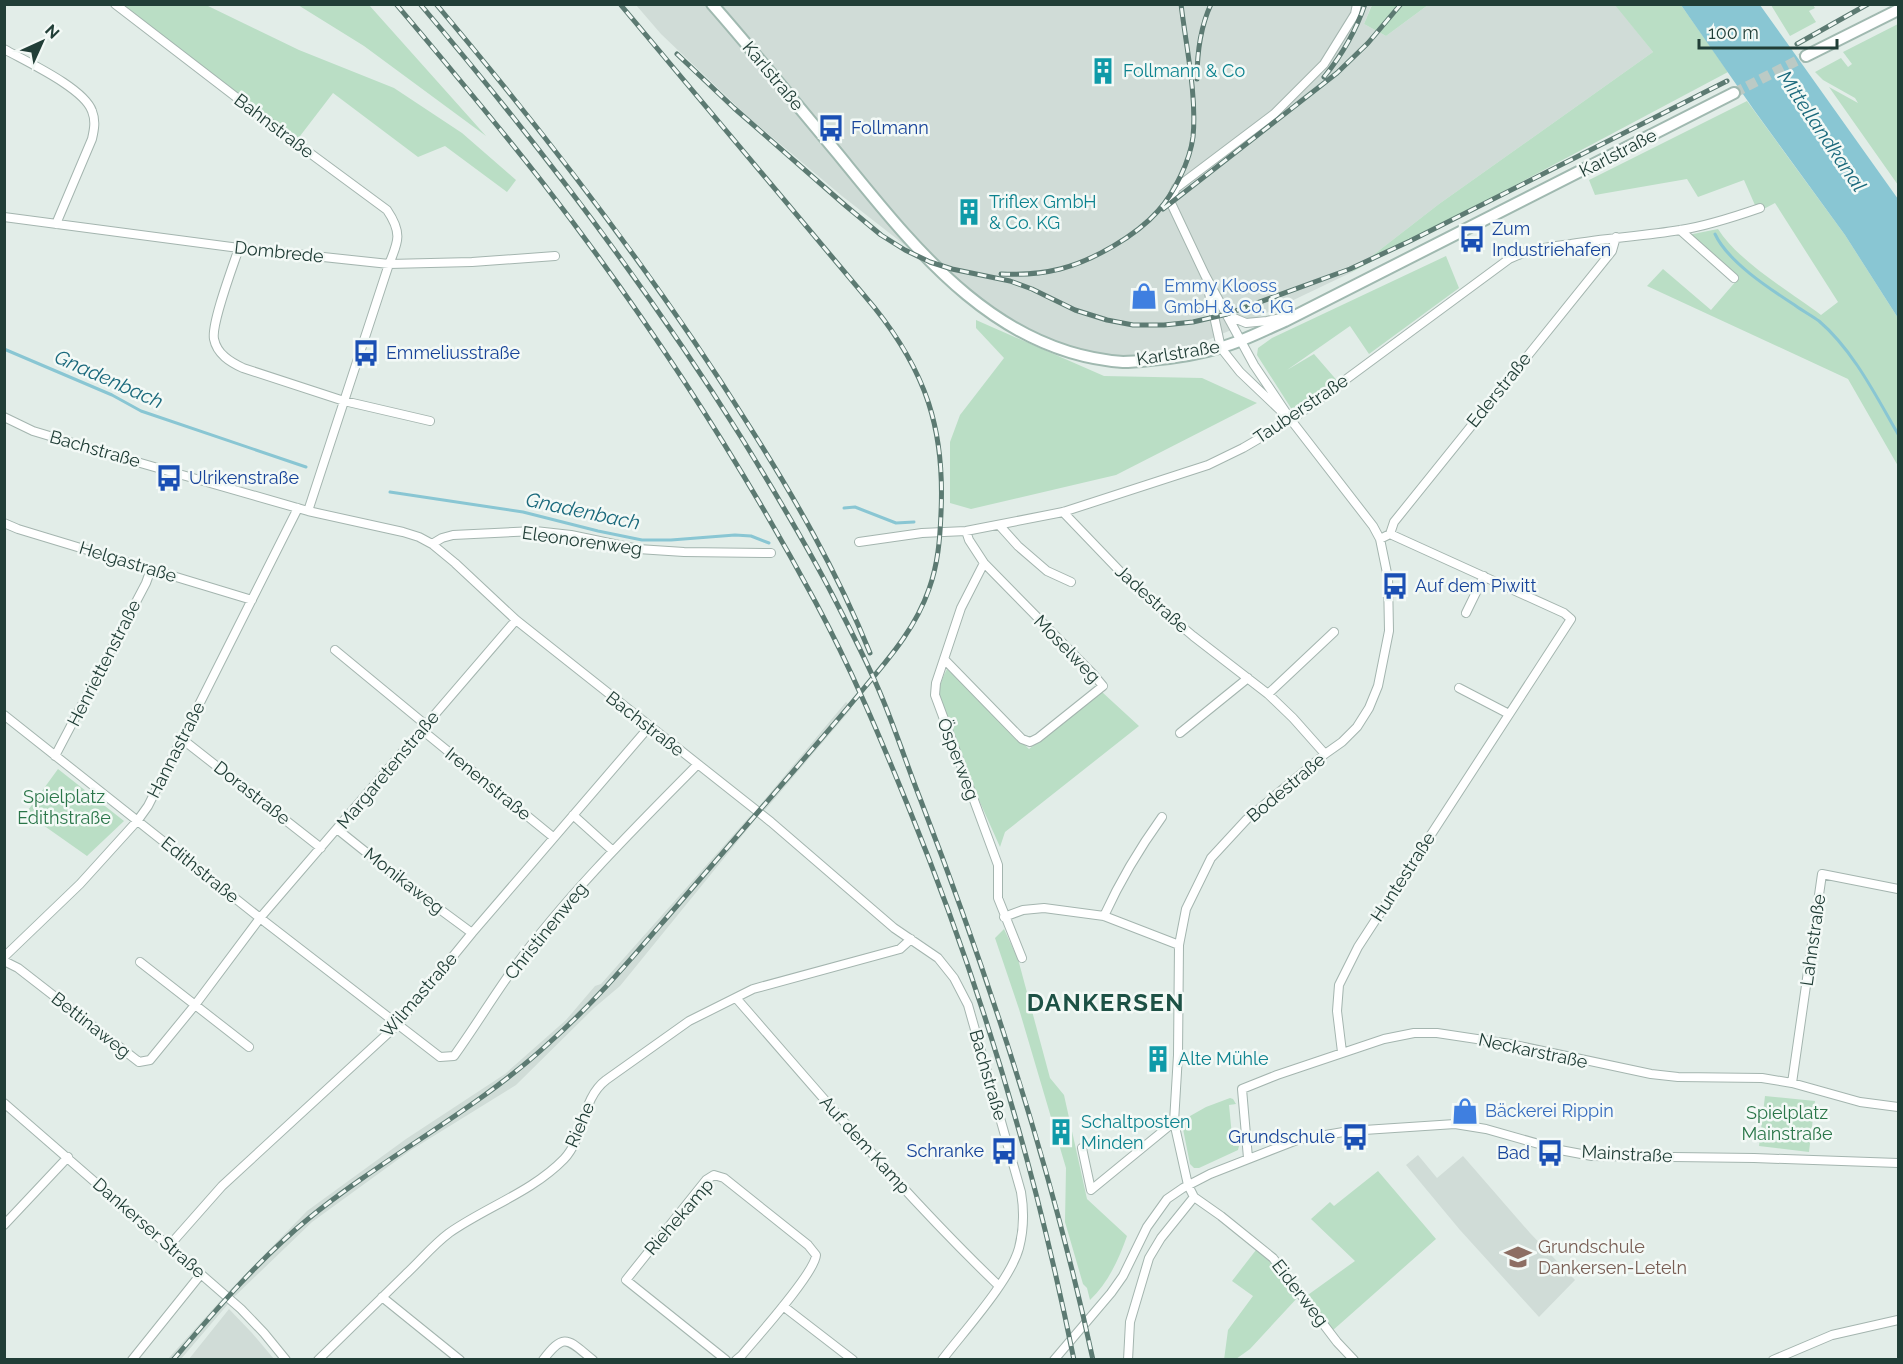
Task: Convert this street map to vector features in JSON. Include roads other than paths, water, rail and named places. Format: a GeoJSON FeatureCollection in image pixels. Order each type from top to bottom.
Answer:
{"type":"FeatureCollection","features":[{"type":"Feature","properties":{"kind":"street","name":"Bahnstraße"},"geometry":{"type":"LineString","coordinates":[[115,4],[387,210],[397,225],[398,236],[388,264]]}},
{"type":"Feature","properties":{"kind":"street","name":"Karlstraße"},"geometry":{"type":"LineString","coordinates":[[712,4],[785,89],[898,228],[930,262],[974,302],[1044,343],[1095,358],[1125,362],[1173,357],[1221,348],[1242,340],[1304,312],[1734,93]]}},
{"type":"Feature","properties":{"kind":"street"},"geometry":{"type":"LineString","coordinates":[[1242,340],[1205,276],[1170,201],[1176,188],[1274,114],[1324,64],[1355,14],[1357,4]]}},
{"type":"Feature","properties":{"kind":"street"},"geometry":{"type":"LineString","coordinates":[[1806,56],[1899,10]]}},
{"type":"Feature","properties":{"kind":"street"},"geometry":{"type":"LineString","coordinates":[[4,49],[78,92],[88,102],[93,113],[92,139],[56,224]]}},
{"type":"Feature","properties":{"kind":"street","name":"Tauberstraße"},"geometry":{"type":"LineString","coordinates":[[859,542],[922,533],[966,531],[1064,512],[1208,465],[1291,420],[1509,259],[1534,249],[1680,230],[1760,208]]}},
{"type":"Feature","properties":{"kind":"street","name":"Dombrede"},"geometry":{"type":"LineString","coordinates":[[4,217],[239,248],[388,264],[555,256]]}},
{"type":"Feature","properties":{"kind":"street"},"geometry":{"type":"LineString","coordinates":[[1680,230],[1734,278]]}},
{"type":"Feature","properties":{"kind":"street","name":"Ederstraße"},"geometry":{"type":"LineString","coordinates":[[1390,534],[1394,522],[1612,251],[1616,237]]}},
{"type":"Feature","properties":{"kind":"street"},"geometry":{"type":"LineString","coordinates":[[239,248],[215,324],[214,338],[219,351],[230,361],[243,368],[344,401],[430,421]]}},
{"type":"Feature","properties":{"kind":"street"},"geometry":{"type":"LineString","coordinates":[[308,511],[388,264]]}},
{"type":"Feature","properties":{"kind":"street"},"geometry":{"type":"LineString","coordinates":[[1205,276],[1221,348]]}},
{"type":"Feature","properties":{"kind":"street"},"geometry":{"type":"LineString","coordinates":[[1227,314],[1246,322],[1268,321],[1304,312]]}},
{"type":"Feature","properties":{"kind":"street","name":"Bodestraße"},"geometry":{"type":"LineString","coordinates":[[1188,1185],[1174,1122],[1178,1055],[1179,945],[1186,909],[1211,858],[1247,819],[1342,742],[1357,727],[1369,708],[1378,686],[1389,631],[1388,578],[1380,539],[1373,526],[1291,420],[1254,364],[1242,340]]}},
{"type":"Feature","properties":{"kind":"street","name":"Bodestraße"},"geometry":{"type":"LineString","coordinates":[[1221,348],[1240,372],[1291,420]]}},
{"type":"Feature","properties":{"kind":"street","name":"Bachstraße"},"geometry":{"type":"LineString","coordinates":[[4,417],[33,431],[308,511],[403,532],[432,544],[516,620],[771,822],[887,921],[938,958],[965,997],[980,1042],[1021,1192],[1023,1222],[1019,1248],[1012,1266],[999,1286]]}},
{"type":"Feature","properties":{"kind":"street","name":"Hannastraße"},"geometry":{"type":"LineString","coordinates":[[4,959],[80,884],[148,806],[298,508]]}},
{"type":"Feature","properties":{"kind":"street","name":"Jadestraße"},"geometry":{"type":"LineString","coordinates":[[1064,512],[1135,587],[1193,636],[1268,694],[1325,754]]}},
{"type":"Feature","properties":{"kind":"street","name":"Helgastraße"},"geometry":{"type":"LineString","coordinates":[[4,522],[18,529],[252,600]]}},
{"type":"Feature","properties":{"kind":"street"},"geometry":{"type":"LineString","coordinates":[[1000,526],[1018,546],[1047,571],[1071,582]]}},
{"type":"Feature","properties":{"kind":"street","name":"Eleonorenweg"},"geometry":{"type":"LineString","coordinates":[[432,544],[453,535],[535,531],[571,535],[638,549],[771,554]]}},
{"type":"Feature","properties":{"kind":"street","name":"Moselweg"},"geometry":{"type":"LineString","coordinates":[[944,659],[1022,739],[1030,742],[1103,686],[984,563],[966,531]]}},
{"type":"Feature","properties":{"kind":"street"},"geometry":{"type":"LineString","coordinates":[[1380,539],[1390,534],[1484,576],[1466,613]]}},
{"type":"Feature","properties":{"kind":"street","name":"Ösperweg"},"geometry":{"type":"LineString","coordinates":[[984,563],[961,608],[936,683],[935,695],[998,865],[998,898],[1022,958]]}},
{"type":"Feature","properties":{"kind":"street","name":"Henriettenstraße"},"geometry":{"type":"LineString","coordinates":[[55,756],[141,593],[151,569]]}},
{"type":"Feature","properties":{"kind":"street","name":"Huntestraße"},"geometry":{"type":"LineString","coordinates":[[1342,1052],[1336,1011],[1339,985],[1358,947],[1571,619],[1564,613],[1484,576]]}},
{"type":"Feature","properties":{"kind":"street","name":"Margaretenstraße"},"geometry":{"type":"LineString","coordinates":[[260,918],[516,620]]}},
{"type":"Feature","properties":{"kind":"street"},"geometry":{"type":"LineString","coordinates":[[1268,694],[1334,632]]}},
{"type":"Feature","properties":{"kind":"street","name":"Irenenstraße"},"geometry":{"type":"LineString","coordinates":[[335,650],[553,837]]}},
{"type":"Feature","properties":{"kind":"street"},"geometry":{"type":"LineString","coordinates":[[1180,733],[1248,678]]}},
{"type":"Feature","properties":{"kind":"street"},"geometry":{"type":"LineString","coordinates":[[1460,688],[1509,714]]}},
{"type":"Feature","properties":{"kind":"street","name":"Edithstraße"},"geometry":{"type":"LineString","coordinates":[[4,715],[397,1025]]}},
{"type":"Feature","properties":{"kind":"street","name":"Wilmastraße"},"geometry":{"type":"LineString","coordinates":[[169,1246],[222,1186],[397,1025],[472,933],[649,726]]}},
{"type":"Feature","properties":{"kind":"street","name":"Dorastraße"},"geometry":{"type":"LineString","coordinates":[[182,739],[321,848]]}},
{"type":"Feature","properties":{"kind":"street","name":"Christinenweg"},"geometry":{"type":"LineString","coordinates":[[397,1025],[440,1057],[454,1056],[516,965],[613,851],[697,765]]}},
{"type":"Feature","properties":{"kind":"street"},"geometry":{"type":"LineString","coordinates":[[573,815],[613,851]]}},
{"type":"Feature","properties":{"kind":"street"},"geometry":{"type":"LineString","coordinates":[[1104,916],[1120,882],[1162,818]]}},
{"type":"Feature","properties":{"kind":"street","name":"Monikaweg"},"geometry":{"type":"LineString","coordinates":[[337,829],[472,933]]}},
{"type":"Feature","properties":{"kind":"street","name":"Lahnstraße"},"geometry":{"type":"LineString","coordinates":[[1792,1083],[1822,874],[1899,889]]}},
{"type":"Feature","properties":{"kind":"street"},"geometry":{"type":"LineString","coordinates":[[1004,917],[1023,910],[1044,908],[1104,916],[1179,945]]}},
{"type":"Feature","properties":{"kind":"street","name":"Bettinaweg"},"geometry":{"type":"LineString","coordinates":[[4,959],[139,1062],[150,1060],[195,1005],[260,918]]}},
{"type":"Feature","properties":{"kind":"street","name":"Riehe"},"geometry":{"type":"LineString","coordinates":[[318,1359],[429,1250],[450,1233],[537,1181],[563,1160],[571,1150],[591,1098],[600,1085],[689,1022],[753,989],[900,949],[911,939]]}},
{"type":"Feature","properties":{"kind":"street"},"geometry":{"type":"LineString","coordinates":[[140,962],[249,1047]]}},
{"type":"Feature","properties":{"kind":"street","name":"Auf dem Kamp"},"geometry":{"type":"LineString","coordinates":[[736,998],[946,1235],[999,1286]]}},
{"type":"Feature","properties":{"kind":"street","name":"Neckarstraße"},"geometry":{"type":"LineString","coordinates":[[1248,1158],[1242,1089],[1342,1052],[1384,1039],[1414,1034],[1437,1033],[1510,1044],[1652,1074],[1678,1077],[1762,1078],[1792,1083],[1860,1102],[1899,1107]]}},
{"type":"Feature","properties":{"kind":"street","name":"Dankerser Straße"},"geometry":{"type":"LineString","coordinates":[[4,1103],[253,1321],[286,1359]]}},
{"type":"Feature","properties":{"kind":"street"},"geometry":{"type":"LineString","coordinates":[[1082,1148],[1091,1190],[1174,1122]]}},
{"type":"Feature","properties":{"kind":"street","name":"Mainstraße"},"geometry":{"type":"LineString","coordinates":[[1054,1359],[1123,1276],[1147,1227],[1167,1199],[1188,1185],[1248,1158],[1312,1136],[1349,1131],[1455,1124],[1486,1129],[1560,1150],[1592,1156],[1899,1163]]}},
{"type":"Feature","properties":{"kind":"street"},"geometry":{"type":"LineString","coordinates":[[4,1225],[68,1157]]}},
{"type":"Feature","properties":{"kind":"street","name":"Riehekamp"},"geometry":{"type":"LineString","coordinates":[[726,1359],[626,1280],[711,1176],[719,1175],[813,1249],[816,1255],[815,1262],[783,1306],[742,1355],[736,1359]]}},
{"type":"Feature","properties":{"kind":"street","name":"Eiderweg"},"geometry":{"type":"LineString","coordinates":[[1188,1185],[1194,1197],[1273,1258],[1338,1342],[1354,1359]]}},
{"type":"Feature","properties":{"kind":"street"},"geometry":{"type":"LineString","coordinates":[[1128,1359],[1130,1322],[1149,1258],[1161,1238],[1194,1197]]}},
{"type":"Feature","properties":{"kind":"street"},"geometry":{"type":"LineString","coordinates":[[132,1359],[201,1274]]}},
{"type":"Feature","properties":{"kind":"street"},"geometry":{"type":"LineString","coordinates":[[942,1359],[999,1286]]}},
{"type":"Feature","properties":{"kind":"street"},"geometry":{"type":"LineString","coordinates":[[382,1297],[450,1356],[460,1359]]}},
{"type":"Feature","properties":{"kind":"street"},"geometry":{"type":"LineString","coordinates":[[783,1306],[853,1359]]}},
{"type":"Feature","properties":{"kind":"street"},"geometry":{"type":"LineString","coordinates":[[1773,1359],[1832,1335],[1899,1320]]}},
{"type":"Feature","properties":{"kind":"street"},"geometry":{"type":"LineString","coordinates":[[543,1359],[554,1345],[566,1341],[593,1359]]}},
{"type":"Feature","properties":{"kind":"water","name":"Mittellandkanal"},"geometry":{"type":"Polygon","coordinates":[[[1681,5],[1760,5],[1898,199],[1898,318],[1845,235],[1681,5]]]}},
{"type":"Feature","properties":{"kind":"waterway"},"geometry":{"type":"LineString","coordinates":[[1715,234],[1739,265],[1774,292],[1819,321],[1843,346],[1863,374],[1898,434]]}},
{"type":"Feature","properties":{"kind":"waterway","name":"Gnadenbach"},"geometry":{"type":"LineString","coordinates":[[4,349],[112,395],[141,411],[306,467]]}},
{"type":"Feature","properties":{"kind":"waterway","name":"Gnadenbach"},"geometry":{"type":"LineString","coordinates":[[390,492],[523,512],[642,540],[735,535],[751,536],[769,543]]}},
{"type":"Feature","properties":{"kind":"waterway","name":"Gnadenbach"},"geometry":{"type":"LineString","coordinates":[[844,508],[855,507],[896,523],[914,522]]}},
{"type":"Feature","properties":{"kind":"tunnel"},"geometry":{"type":"LineString","coordinates":[[1734,93],[1806,56]]}},
{"type":"Feature","properties":{"kind":"railway"},"geometry":{"type":"LineString","coordinates":[[396,4],[543,183],[618,284],[722,440],[786,548],[829,628],[865,703],[908,806],[935,873],[983,1010],[1024,1149],[1074,1360]]}},
{"type":"Feature","properties":{"kind":"railway"},"geometry":{"type":"LineString","coordinates":[[420,4],[548,161],[667,324],[777,496],[860,648],[893,725],[947,869],[1018,1077],[1059,1218],[1093,1360]]}},
{"type":"Feature","properties":{"kind":"railway"},"geometry":{"type":"LineString","coordinates":[[436,4],[599,207],[711,366],[797,505],[843,593],[870,653]]}},
{"type":"Feature","properties":{"kind":"railway"},"geometry":{"type":"LineString","coordinates":[[173,1360],[254,1269],[308,1219],[368,1174],[462,1111],[522,1067],[582,1012],[641,948],[884,664],[910,629],[924,603],[932,580],[940,532],[940,455],[929,403],[907,355],[874,307],[620,4]]}},
{"type":"Feature","properties":{"kind":"railway"},"geometry":{"type":"LineString","coordinates":[[1001,274],[1023,274],[1060,269],[1099,254],[1126,238],[1149,220],[1170,195],[1185,166],[1193,137],[1194,121],[1181,4]]}},
{"type":"Feature","properties":{"kind":"railway"},"geometry":{"type":"LineString","coordinates":[[1197,79],[1200,41],[1211,4]]}},
{"type":"Feature","properties":{"kind":"railway"},"geometry":{"type":"LineString","coordinates":[[1324,77],[1348,42],[1365,4]]}},
{"type":"Feature","properties":{"kind":"railway"},"geometry":{"type":"LineString","coordinates":[[1163,209],[1337,73],[1368,43],[1401,4]]}},
{"type":"Feature","properties":{"kind":"railway"},"geometry":{"type":"LineString","coordinates":[[1797,44],[1868,4]]}},
{"type":"Feature","properties":{"kind":"railway"},"geometry":{"type":"LineString","coordinates":[[677,54],[734,108],[846,206],[881,235],[905,250],[952,269],[1010,281],[1075,310],[1133,325],[1193,322],[1227,314],[1350,269],[1727,81]]}},
{"type":"Feature","properties":{"kind":"place","name":"Follmann & Co"},"geometry":{"type":"Point","coordinates":[1103,71]}},
{"type":"Feature","properties":{"kind":"place","name":"Follmann"},"geometry":{"type":"Point","coordinates":[831,128]}},
{"type":"Feature","properties":{"kind":"place","name":"Triflex GmbH & Co. KG"},"geometry":{"type":"Point","coordinates":[969,212]}},
{"type":"Feature","properties":{"kind":"place","name":"Zum Industriehafen"},"geometry":{"type":"Point","coordinates":[1472,239]}},
{"type":"Feature","properties":{"kind":"place","name":"Emmy Klooss GmbH & Co. KG"},"geometry":{"type":"Point","coordinates":[1144,296]}},
{"type":"Feature","properties":{"kind":"place","name":"Emmeliusstraße"},"geometry":{"type":"Point","coordinates":[366,353]}},
{"type":"Feature","properties":{"kind":"place","name":"Ulrikenstraße"},"geometry":{"type":"Point","coordinates":[169,478]}},
{"type":"Feature","properties":{"kind":"place","name":"Auf dem Piwitt"},"geometry":{"type":"Point","coordinates":[1395,586]}},
{"type":"Feature","properties":{"kind":"place","name":"Alte Mühle"},"geometry":{"type":"Point","coordinates":[1158,1059]}},
{"type":"Feature","properties":{"kind":"place","name":"Bäckerei Rippin"},"geometry":{"type":"Point","coordinates":[1465,1111]}},
{"type":"Feature","properties":{"kind":"place","name":"Schaltposten Minden"},"geometry":{"type":"Point","coordinates":[1061,1132]}},
{"type":"Feature","properties":{"kind":"place","name":"Grundschule"},"geometry":{"type":"Point","coordinates":[1355,1137]}},
{"type":"Feature","properties":{"kind":"place","name":"Schranke"},"geometry":{"type":"Point","coordinates":[1004,1151]}},
{"type":"Feature","properties":{"kind":"place","name":"Bad"},"geometry":{"type":"Point","coordinates":[1550,1153]}},
{"type":"Feature","properties":{"kind":"place","name":"Grundschule Dankersen-Leteln"},"geometry":{"type":"Point","coordinates":[1518,1257]}},
{"type":"Feature","properties":{"kind":"district","name":"DANKERSEN"},"geometry":{"type":"Point","coordinates":[1106,1003]}},
{"type":"Feature","properties":{"kind":"park label","name":"Spielplatz Edithstraße"},"geometry":{"type":"Point","coordinates":[64,807]}},
{"type":"Feature","properties":{"kind":"park label","name":"Spielplatz Mainstraße"},"geometry":{"type":"Point","coordinates":[1787,1123]}}]}
